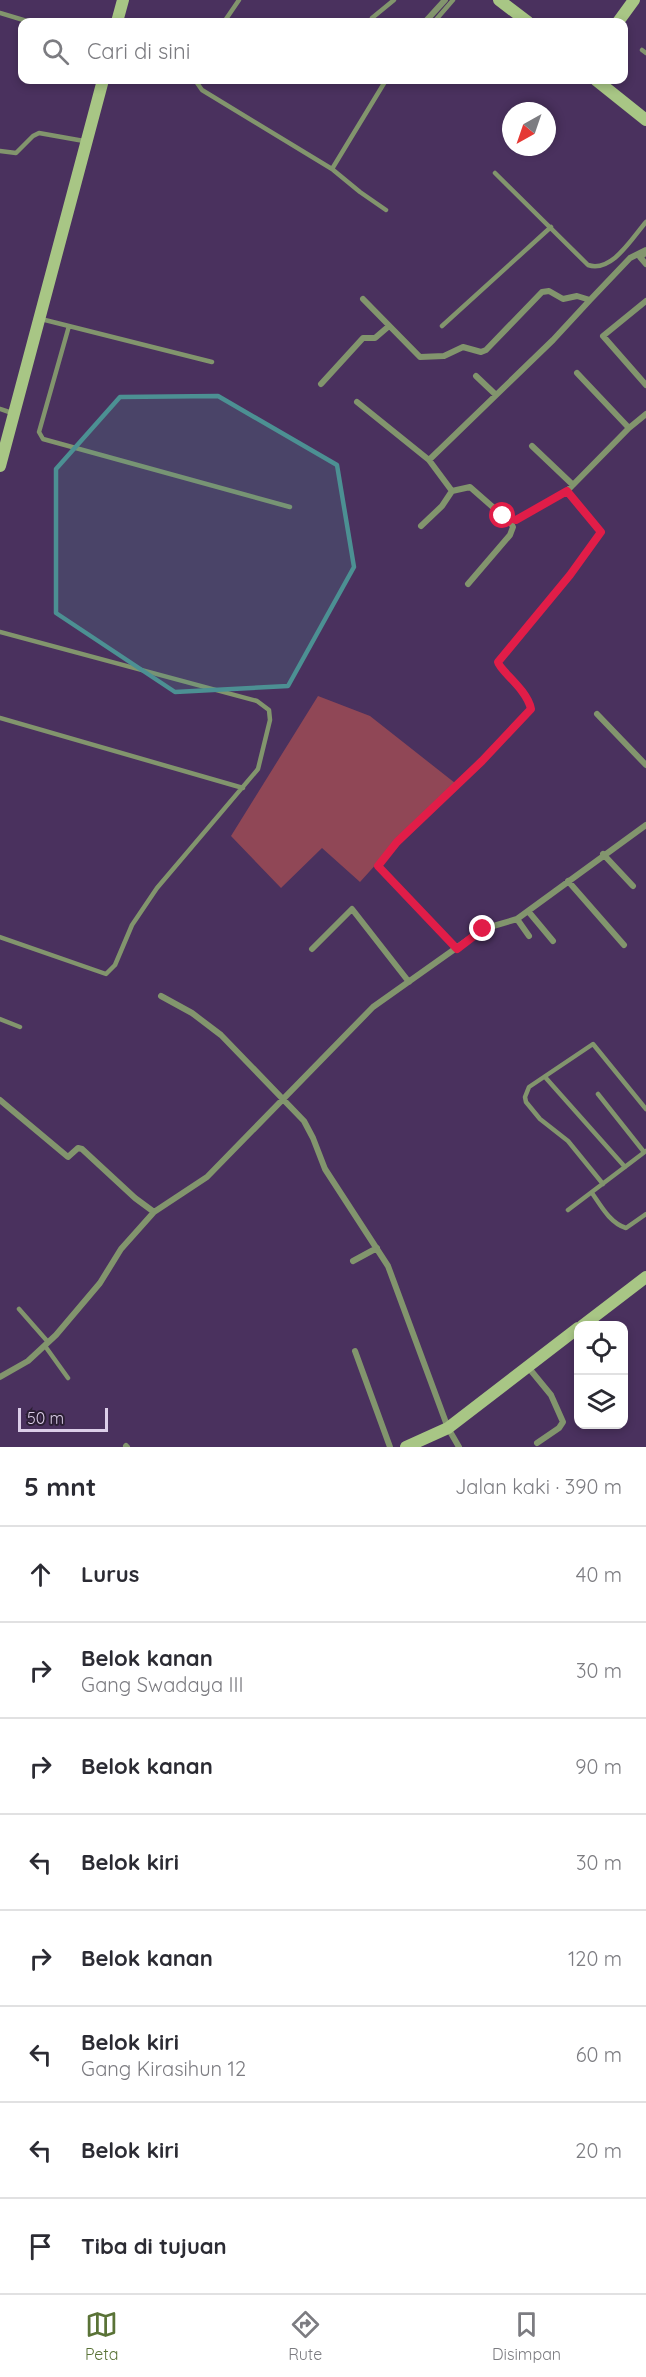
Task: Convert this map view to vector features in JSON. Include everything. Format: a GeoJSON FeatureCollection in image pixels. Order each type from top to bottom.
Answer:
{"type":"FeatureCollection","features":[{"type":"Feature","properties":{"kind":"street"},"geometry":{"type":"LineString","coordinates":[[118,18],[123,0]]}},
{"type":"Feature","properties":{"kind":"street"},"geometry":{"type":"LineString","coordinates":[[429,18],[445,0]]}},
{"type":"Feature","properties":{"kind":"street"},"geometry":{"type":"LineString","coordinates":[[499,0],[523,18]]}},
{"type":"Feature","properties":{"kind":"street"},"geometry":{"type":"LineString","coordinates":[[621,18],[634,0]]}},
{"type":"Feature","properties":{"kind":"street"},"geometry":{"type":"LineString","coordinates":[[0,466],[102,84]]}},
{"type":"Feature","properties":{"kind":"street"},"geometry":{"type":"LineString","coordinates":[[601,84],[646,120]]}},
{"type":"Feature","properties":{"kind":"street"},"geometry":{"type":"LineString","coordinates":[[646,251],[640,257],[646,264]]}},
{"type":"Feature","properties":{"kind":"street"},"geometry":{"type":"LineString","coordinates":[[429,460],[553,340],[630,258],[646,251]]}},
{"type":"Feature","properties":{"kind":"street"},"geometry":{"type":"LineString","coordinates":[[363,299],[420,357],[444,356],[462,346],[481,352],[486,350],[544,291],[549,291],[563,299],[577,296],[590,300]]}},
{"type":"Feature","properties":{"kind":"street"},"geometry":{"type":"LineString","coordinates":[[646,301],[603,336],[646,385]]}},
{"type":"Feature","properties":{"kind":"street"},"geometry":{"type":"LineString","coordinates":[[321,384],[363,338],[375,338],[390,326]]}},
{"type":"Feature","properties":{"kind":"street"},"geometry":{"type":"LineString","coordinates":[[577,373],[629,428]]}},
{"type":"Feature","properties":{"kind":"street"},"geometry":{"type":"LineString","coordinates":[[476,376],[496,395]]}},
{"type":"Feature","properties":{"kind":"street"},"geometry":{"type":"LineString","coordinates":[[357,402],[429,460],[452,491]]}},
{"type":"Feature","properties":{"kind":"street"},"geometry":{"type":"LineString","coordinates":[[509,519],[516,520],[567,491],[629,428],[646,414]]}},
{"type":"Feature","properties":{"kind":"street"},"geometry":{"type":"LineString","coordinates":[[532,446],[573,485]]}},
{"type":"Feature","properties":{"kind":"street"},"geometry":{"type":"LineString","coordinates":[[421,526],[442,506],[452,491],[470,487],[509,519],[513,527],[510,535],[468,584]]}},
{"type":"Feature","properties":{"kind":"street"},"geometry":{"type":"LineString","coordinates":[[457,949],[378,866],[397,842],[482,761],[531,709],[518,685],[500,668],[498,662],[570,575],[601,532],[567,491]]}},
{"type":"Feature","properties":{"kind":"street"},"geometry":{"type":"LineString","coordinates":[[597,714],[646,765]]}},
{"type":"Feature","properties":{"kind":"street"},"geometry":{"type":"LineString","coordinates":[[0,1377],[28,1361],[46,1344],[74,1316],[100,1283],[121,1248],[154,1212],[207,1177],[373,1007],[483,929],[517,919],[603,854],[646,825]]}},
{"type":"Feature","properties":{"kind":"street"},"geometry":{"type":"LineString","coordinates":[[603,854],[633,886]]}},
{"type":"Feature","properties":{"kind":"street"},"geometry":{"type":"LineString","coordinates":[[568,881],[624,945]]}},
{"type":"Feature","properties":{"kind":"street"},"geometry":{"type":"LineString","coordinates":[[312,949],[352,909],[409,982]]}},
{"type":"Feature","properties":{"kind":"street"},"geometry":{"type":"LineString","coordinates":[[528,911],[554,941]]}},
{"type":"Feature","properties":{"kind":"street"},"geometry":{"type":"LineString","coordinates":[[517,919],[529,936]]}},
{"type":"Feature","properties":{"kind":"street"},"geometry":{"type":"LineString","coordinates":[[161,996],[192,1013],[221,1035],[304,1121],[325,1170],[388,1266],[448,1428],[459,1447]]}},
{"type":"Feature","properties":{"kind":"street"},"geometry":{"type":"LineString","coordinates":[[0,1100],[46,1137],[64,1155],[68,1157],[78,1148],[82,1149],[135,1198],[154,1212]]}},
{"type":"Feature","properties":{"kind":"street"},"geometry":{"type":"LineString","coordinates":[[353,1261],[377,1248]]}},
{"type":"Feature","properties":{"kind":"street"},"geometry":{"type":"LineString","coordinates":[[588,1321],[646,1277]]}},
{"type":"Feature","properties":{"kind":"street"},"geometry":{"type":"LineString","coordinates":[[406,1447],[448,1428],[574,1332]]}},
{"type":"Feature","properties":{"kind":"street"},"geometry":{"type":"LineString","coordinates":[[355,1351],[390,1447]]}},
{"type":"Feature","properties":{"kind":"street"},"geometry":{"type":"LineString","coordinates":[[528,1366],[551,1395],[563,1422],[559,1428],[537,1443]]}},
{"type":"Feature","properties":{"kind":"lane"},"geometry":{"type":"LineString","coordinates":[[227,18],[239,0]]}},
{"type":"Feature","properties":{"kind":"lane"},"geometry":{"type":"LineString","coordinates":[[372,18],[393,0]]}},
{"type":"Feature","properties":{"kind":"lane"},"geometry":{"type":"LineString","coordinates":[[437,18],[453,0]]}},
{"type":"Feature","properties":{"kind":"lane"},"geometry":{"type":"LineString","coordinates":[[0,12],[18,18]]}},
{"type":"Feature","properties":{"kind":"lane"},"geometry":{"type":"LineString","coordinates":[[198,84],[202,90],[332,169],[386,210]]}},
{"type":"Feature","properties":{"kind":"lane"},"geometry":{"type":"LineString","coordinates":[[332,169],[384,84]]}},
{"type":"Feature","properties":{"kind":"lane"},"geometry":{"type":"LineString","coordinates":[[0,151],[16,153],[39,133],[87,141]]}},
{"type":"Feature","properties":{"kind":"lane"},"geometry":{"type":"LineString","coordinates":[[495,173],[588,265],[602,266],[615,257],[646,222]]}},
{"type":"Feature","properties":{"kind":"lane"},"geometry":{"type":"LineString","coordinates":[[442,326],[551,227]]}},
{"type":"Feature","properties":{"kind":"lane"},"geometry":{"type":"LineString","coordinates":[[41,319],[212,362]]}},
{"type":"Feature","properties":{"kind":"lane"},"geometry":{"type":"LineString","coordinates":[[69,326],[39,432],[43,439],[290,507]]}},
{"type":"Feature","properties":{"kind":"lane"},"geometry":{"type":"LineString","coordinates":[[0,409],[14,414]]}},
{"type":"Feature","properties":{"kind":"lane"},"geometry":{"type":"LineString","coordinates":[[0,632],[262,703],[268,710],[270,720],[258,769],[157,888],[132,925],[115,965],[106,974],[0,937]]}},
{"type":"Feature","properties":{"kind":"lane"},"geometry":{"type":"LineString","coordinates":[[0,718],[243,788]]}},
{"type":"Feature","properties":{"kind":"lane"},"geometry":{"type":"LineString","coordinates":[[0,1019],[20,1027]]}},
{"type":"Feature","properties":{"kind":"lane"},"geometry":{"type":"LineString","coordinates":[[603,1184],[568,1141],[540,1119],[526,1102],[525,1097],[529,1087],[593,1044],[646,1109]]}},
{"type":"Feature","properties":{"kind":"lane"},"geometry":{"type":"LineString","coordinates":[[545,1077],[624,1167]]}},
{"type":"Feature","properties":{"kind":"lane"},"geometry":{"type":"LineString","coordinates":[[568,1210],[645,1152],[598,1095]]}},
{"type":"Feature","properties":{"kind":"lane"},"geometry":{"type":"LineString","coordinates":[[592,1193],[608,1216],[622,1227],[632,1225],[646,1214]]}},
{"type":"Feature","properties":{"kind":"lane"},"geometry":{"type":"LineString","coordinates":[[19,1309],[68,1378]]}},
{"type":"Feature","properties":{"kind":"highlighted area"},"geometry":{"type":"Polygon","coordinates":[[[218,396],[337,465],[354,567],[288,686],[175,692],[56,613],[56,469],[120,397],[218,396]]]}},
{"type":"Feature","properties":{"kind":"shaded area"},"geometry":{"type":"Polygon","coordinates":[[[318,696],[370,716],[455,783],[360,882],[322,848],[281,888],[231,836],[318,696]]]}},
{"type":"Feature","properties":{"kind":"route"},"geometry":{"type":"LineString","coordinates":[[483,929],[457,949],[378,866],[397,842],[482,761],[531,709],[518,685],[500,668],[498,662],[570,575],[601,532],[567,491],[516,520],[503,516]]}}]}
